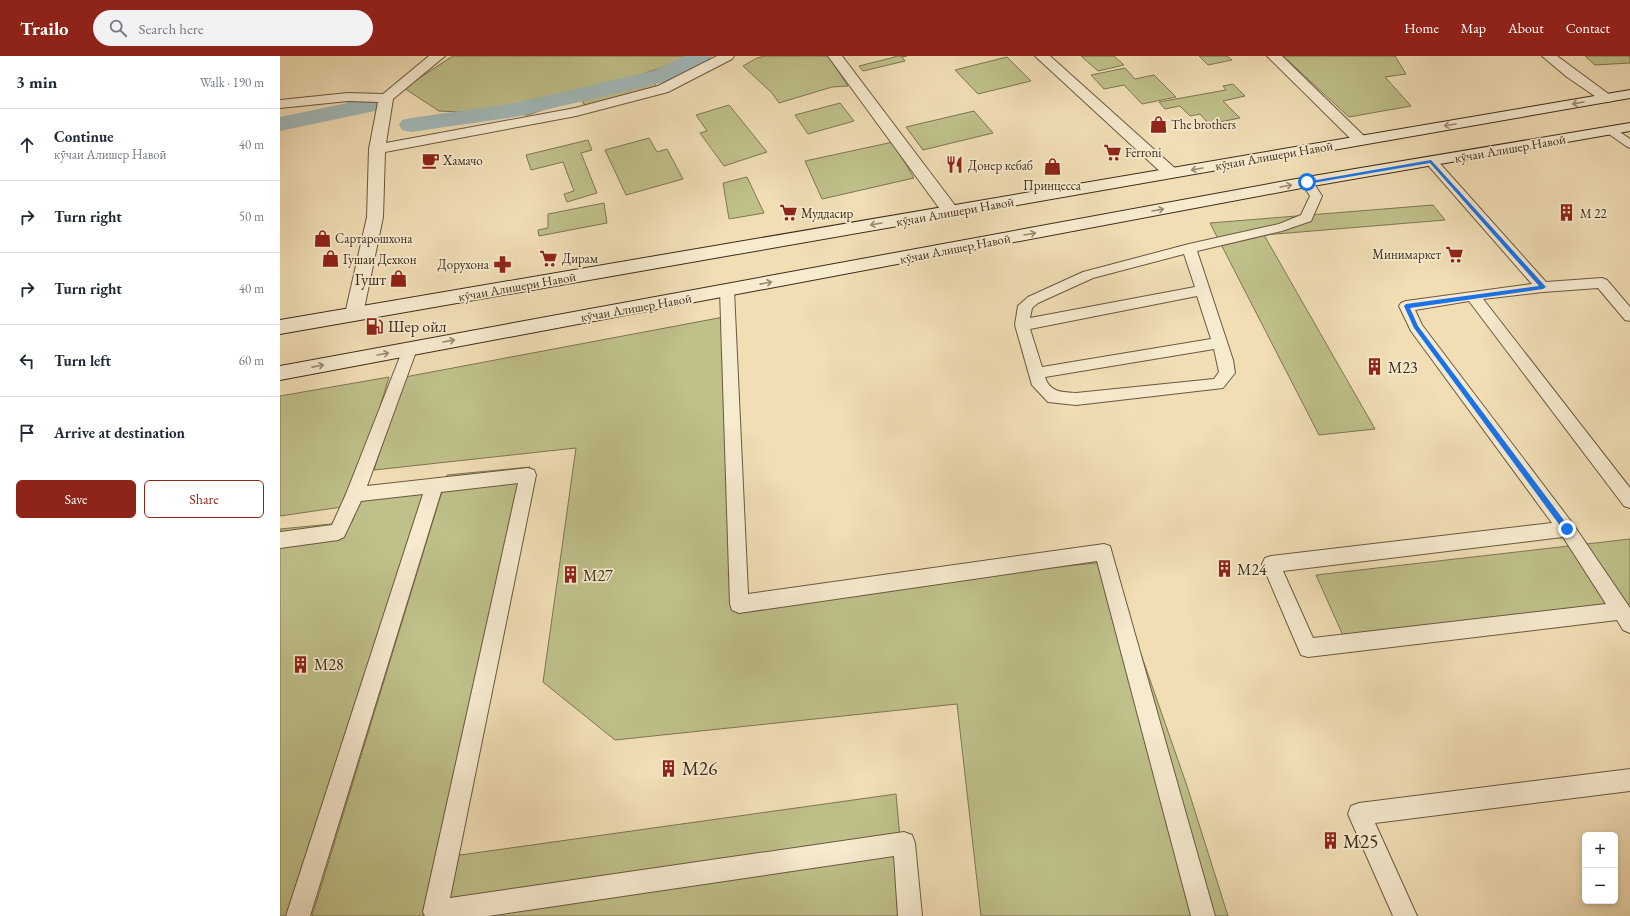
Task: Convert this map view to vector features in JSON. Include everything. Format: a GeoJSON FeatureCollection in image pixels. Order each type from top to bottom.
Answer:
{"type":"FeatureCollection","features":[{"type":"Feature","properties":{"kind":"street"},"geometry":{"type":"LineString","coordinates":[[354,314],[374,217],[377,149],[386,98],[438,56]]}},
{"type":"Feature","properties":{"kind":"street"},"geometry":{"type":"LineString","coordinates":[[377,149],[444,138],[576,112],[663,89],[727,56]]}},
{"type":"Feature","properties":{"kind":"street"},"geometry":{"type":"LineString","coordinates":[[834,56],[951,212]]}},
{"type":"Feature","properties":{"kind":"street"},"geometry":{"type":"LineString","coordinates":[[1042,56],[1171,173]]}},
{"type":"Feature","properties":{"kind":"street"},"geometry":{"type":"LineString","coordinates":[[1274,56],[1360,140]]}},
{"type":"Feature","properties":{"kind":"street"},"geometry":{"type":"LineString","coordinates":[[1549,56],[1572,74],[1608,98]]}},
{"type":"Feature","properties":{"kind":"street","name":"кӯчаи Алишери Навоӣ"},"geometry":{"type":"LineString","coordinates":[[280,327],[1630,94]]}},
{"type":"Feature","properties":{"kind":"street"},"geometry":{"type":"LineString","coordinates":[[280,104],[348,97],[386,98]]}},
{"type":"Feature","properties":{"kind":"street","name":"кӯчаи Алишер Навоӣ"},"geometry":{"type":"LineString","coordinates":[[280,373],[1307,182],[1630,127]]}},
{"type":"Feature","properties":{"kind":"lane"},"geometry":{"type":"LineString","coordinates":[[1610,130],[1630,144]]}},
{"type":"Feature","properties":{"kind":"lane"},"geometry":{"type":"LineString","coordinates":[[1431,161],[1543,287]]}},
{"type":"Feature","properties":{"kind":"lane"},"geometry":{"type":"LineString","coordinates":[[1189,248],[1220,343],[1227,373],[1218,384],[1076,399],[1054,398],[1040,385],[1022,325],[1025,306],[1040,296],[1088,275],[1189,248],[1282,226],[1306,218],[1316,196],[1307,182]]}},
{"type":"Feature","properties":{"kind":"lane"},"geometry":{"type":"LineString","coordinates":[[1567,529],[1271,564],[1308,648],[1625,618],[1567,529],[1416,326],[1406,306],[1543,287],[1602,283],[1630,316]]}},
{"type":"Feature","properties":{"kind":"lane"},"geometry":{"type":"LineString","coordinates":[[727,290],[739,604],[1104,552],[1203,916]]}},
{"type":"Feature","properties":{"kind":"lane"},"geometry":{"type":"LineString","coordinates":[[1022,325],[1203,290]]}},
{"type":"Feature","properties":{"kind":"lane"},"geometry":{"type":"LineString","coordinates":[[1473,296],[1630,501]]}},
{"type":"Feature","properties":{"kind":"lane"},"geometry":{"type":"LineString","coordinates":[[1037,373],[1220,343]]}},
{"type":"Feature","properties":{"kind":"lane"},"geometry":{"type":"LineString","coordinates":[[280,540],[338,532],[355,494],[410,348]]}},
{"type":"Feature","properties":{"kind":"lane"},"geometry":{"type":"LineString","coordinates":[[355,494],[528,474],[435,912],[904,843],[910,916]]}},
{"type":"Feature","properties":{"kind":"lane"},"geometry":{"type":"LineString","coordinates":[[298,916],[434,486]]}},
{"type":"Feature","properties":{"kind":"lane"},"geometry":{"type":"LineString","coordinates":[[1405,916],[1359,814],[1630,780]]}},
{"type":"Feature","properties":{"kind":"green space"},"geometry":{"type":"Polygon","coordinates":[[[453,56],[694,56],[528,115],[439,111],[404,88],[453,56]]]}},
{"type":"Feature","properties":{"kind":"green space"},"geometry":{"type":"Polygon","coordinates":[[[765,56],[828,56],[848,86],[832,87],[779,103],[772,93],[743,66],[757,58],[765,56]]]}},
{"type":"Feature","properties":{"kind":"green space"},"geometry":{"type":"Polygon","coordinates":[[[894,56],[907,56],[902,57],[905,61],[863,71],[859,66],[895,57],[894,56]]]}},
{"type":"Feature","properties":{"kind":"green space"},"geometry":{"type":"Polygon","coordinates":[[[1081,56],[1114,56],[1124,65],[1098,71],[1081,56]]]}},
{"type":"Feature","properties":{"kind":"green space"},"geometry":{"type":"Polygon","coordinates":[[[1199,56],[1227,56],[1232,60],[1208,65],[1199,56]]]}},
{"type":"Feature","properties":{"kind":"green space"},"geometry":{"type":"Polygon","coordinates":[[[1283,56],[1395,56],[1406,74],[1385,77],[1411,106],[1349,117],[1283,56]]]}},
{"type":"Feature","properties":{"kind":"green space"},"geometry":{"type":"Polygon","coordinates":[[[1585,56],[1630,56],[1630,63],[1595,65],[1585,56]]]}},
{"type":"Feature","properties":{"kind":"green space"},"geometry":{"type":"Polygon","coordinates":[[[1007,57],[1031,81],[978,94],[955,70],[1007,57]]]}},
{"type":"Feature","properties":{"kind":"green space"},"geometry":{"type":"Polygon","coordinates":[[[1125,68],[1135,79],[1154,75],[1176,97],[1142,104],[1124,85],[1104,89],[1091,75],[1125,68]]]}},
{"type":"Feature","properties":{"kind":"green space"},"geometry":{"type":"Polygon","coordinates":[[[653,81],[661,92],[588,112],[582,100],[653,81]]]}},
{"type":"Feature","properties":{"kind":"green space"},"geometry":{"type":"Polygon","coordinates":[[[1233,84],[1245,96],[1223,101],[1240,118],[1209,124],[1200,114],[1190,116],[1180,106],[1165,109],[1159,102],[1226,90],[1223,86],[1233,84]]]}},
{"type":"Feature","properties":{"kind":"green space"},"geometry":{"type":"Polygon","coordinates":[[[840,103],[854,121],[808,134],[795,115],[840,103]]]}},
{"type":"Feature","properties":{"kind":"green space"},"geometry":{"type":"Polygon","coordinates":[[[729,105],[767,152],[724,166],[700,133],[707,131],[696,115],[729,105]]]}},
{"type":"Feature","properties":{"kind":"green space"},"geometry":{"type":"Polygon","coordinates":[[[974,111],[993,133],[923,150],[906,127],[974,111]]]}},
{"type":"Feature","properties":{"kind":"green space"},"geometry":{"type":"Polygon","coordinates":[[[649,138],[657,152],[667,149],[683,179],[626,195],[605,150],[649,138]]]}},
{"type":"Feature","properties":{"kind":"green space"},"geometry":{"type":"Polygon","coordinates":[[[588,140],[592,150],[581,153],[597,193],[567,202],[564,194],[574,191],[563,162],[531,170],[526,155],[588,140]]]}},
{"type":"Feature","properties":{"kind":"green space"},"geometry":{"type":"Polygon","coordinates":[[[893,142],[914,178],[822,199],[805,161],[893,142]]]}},
{"type":"Feature","properties":{"kind":"green space"},"geometry":{"type":"Polygon","coordinates":[[[747,177],[764,213],[729,219],[723,183],[747,177]]]}},
{"type":"Feature","properties":{"kind":"green space"},"geometry":{"type":"Polygon","coordinates":[[[604,203],[607,223],[539,236],[538,230],[548,228],[548,214],[604,203]]]}},
{"type":"Feature","properties":{"kind":"green space"},"geometry":{"type":"Polygon","coordinates":[[[1433,205],[1445,220],[1264,235],[1375,429],[1319,435],[1210,223],[1433,205]]]}},
{"type":"Feature","properties":{"kind":"green space"},"geometry":{"type":"Polygon","coordinates":[[[729,316],[746,602],[1104,562],[1142,657],[1187,786],[1228,916],[981,916],[957,704],[615,740],[543,682],[576,448],[374,470],[405,377],[729,316]]]}},
{"type":"Feature","properties":{"kind":"green space"},"geometry":{"type":"Polygon","coordinates":[[[389,377],[357,483],[342,507],[280,516],[280,396],[389,377]]]}},
{"type":"Feature","properties":{"kind":"green space"},"geometry":{"type":"Polygon","coordinates":[[[530,467],[439,858],[896,794],[907,916],[312,916],[447,475],[530,467]]]}},
{"type":"Feature","properties":{"kind":"green space"},"geometry":{"type":"Polygon","coordinates":[[[437,479],[295,916],[280,916],[280,529],[352,522],[366,486],[437,479]]]}},
{"type":"Feature","properties":{"kind":"green space"},"geometry":{"type":"Polygon","coordinates":[[[1630,539],[1630,604],[1345,640],[1316,575],[1630,539]]]}},
{"type":"Feature","properties":{"kind":"waterway"},"geometry":{"type":"LineString","coordinates":[[411,125],[515,110],[660,76],[701,56]]}},
{"type":"Feature","properties":{"kind":"waterway"},"geometry":{"type":"LineString","coordinates":[[280,124],[381,103]]}},
{"type":"Feature","properties":{"kind":"place","name":"The brothers"},"geometry":{"type":"Point","coordinates":[1158,124]}},
{"type":"Feature","properties":{"kind":"place","name":"Ferroni"},"geometry":{"type":"Point","coordinates":[1112,152]}},
{"type":"Feature","properties":{"kind":"place","name":"Хамачо"},"geometry":{"type":"Point","coordinates":[430,160]}},
{"type":"Feature","properties":{"kind":"place","name":"Донер кебаб"},"geometry":{"type":"Point","coordinates":[955,165]}},
{"type":"Feature","properties":{"kind":"place","name":"Принцесса"},"geometry":{"type":"Point","coordinates":[1052,166]}},
{"type":"Feature","properties":{"kind":"place","name":"Муддасир"},"geometry":{"type":"Point","coordinates":[788,213]}},
{"type":"Feature","properties":{"kind":"place","name":"M 22"},"geometry":{"type":"Point","coordinates":[1567,213]}},
{"type":"Feature","properties":{"kind":"place","name":"Сартарошхона"},"geometry":{"type":"Point","coordinates":[322,238]}},
{"type":"Feature","properties":{"kind":"place","name":"Минимаркет"},"geometry":{"type":"Point","coordinates":[1454,254]}},
{"type":"Feature","properties":{"kind":"place","name":"Дирам"},"geometry":{"type":"Point","coordinates":[549,258]}},
{"type":"Feature","properties":{"kind":"place","name":"Гушаи Дехкон"},"geometry":{"type":"Point","coordinates":[330,259]}},
{"type":"Feature","properties":{"kind":"place","name":"Дорухона"},"geometry":{"type":"Point","coordinates":[502,264]}},
{"type":"Feature","properties":{"kind":"place","name":"Гушт"},"geometry":{"type":"Point","coordinates":[399,279]}},
{"type":"Feature","properties":{"kind":"place","name":"Шер ойл"},"geometry":{"type":"Point","coordinates":[375,326]}},
{"type":"Feature","properties":{"kind":"place","name":"М23"},"geometry":{"type":"Point","coordinates":[1375,367]}},
{"type":"Feature","properties":{"kind":"place","name":"М24"},"geometry":{"type":"Point","coordinates":[1224,569]}},
{"type":"Feature","properties":{"kind":"place","name":"М27"},"geometry":{"type":"Point","coordinates":[570,575]}},
{"type":"Feature","properties":{"kind":"place","name":"М28"},"geometry":{"type":"Point","coordinates":[301,664]}},
{"type":"Feature","properties":{"kind":"place","name":"М26"},"geometry":{"type":"Point","coordinates":[669,768]}},
{"type":"Feature","properties":{"kind":"place","name":"М25"},"geometry":{"type":"Point","coordinates":[1330,841]}},
{"type":"Feature","properties":{"kind":"route"},"geometry":{"type":"LineString","coordinates":[[1307,182],[1431,161],[1543,287],[1406,306],[1416,326],[1567,529]]}}]}
